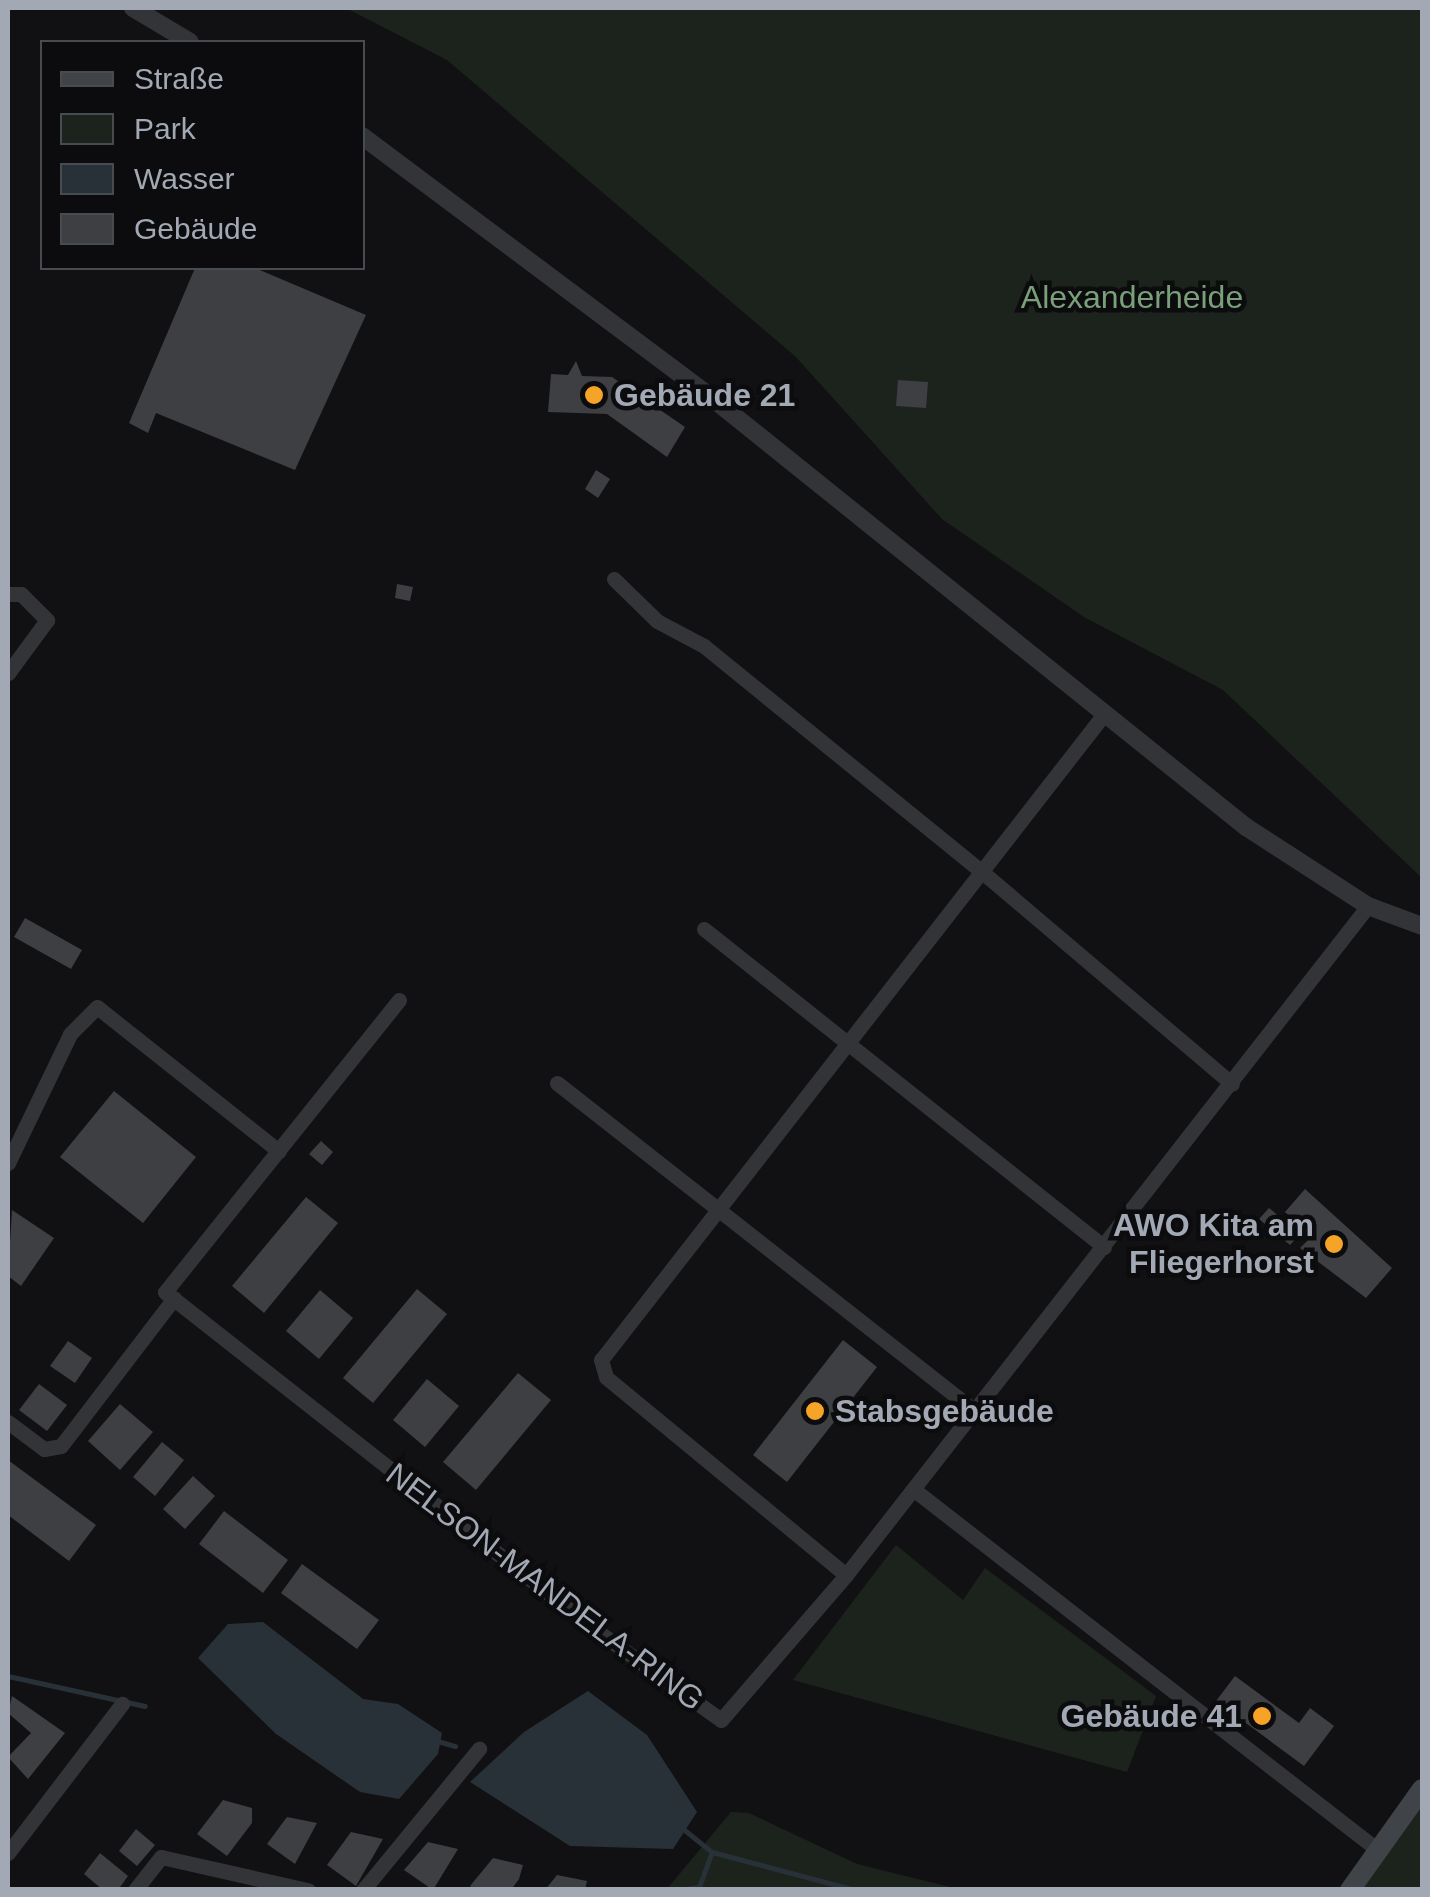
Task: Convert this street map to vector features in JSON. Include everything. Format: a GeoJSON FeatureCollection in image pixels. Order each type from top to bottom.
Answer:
{"type":"FeatureCollection","features":[{"type":"Feature","properties":{"kind":"main road"},"geometry":{"type":"LineString","coordinates":[[1350,1890],[1422,1789]]}},
{"type":"Feature","properties":{"kind":"street"},"geometry":{"type":"LineString","coordinates":[[132,8],[187,40]]}},
{"type":"Feature","properties":{"kind":"street"},"geometry":{"type":"LineString","coordinates":[[365,138],[716,402],[1246,827],[1368,906],[1422,926]]}},
{"type":"Feature","properties":{"kind":"street"},"geometry":{"type":"LineString","coordinates":[[614,579],[658,621],[704,646],[981,871],[1232,1084]]}},
{"type":"Feature","properties":{"kind":"street"},"geometry":{"type":"LineString","coordinates":[[8,594],[21,594],[47,620],[8,673]]}},
{"type":"Feature","properties":{"kind":"street"},"geometry":{"type":"LineString","coordinates":[[846,1575],[606,1377],[601,1360],[1104,714]]}},
{"type":"Feature","properties":{"kind":"street","name":"NELSON-MANDELA-RING"},"geometry":{"type":"LineString","coordinates":[[170,1295],[586,1623],[721,1720],[735,1712],[846,1575],[1368,906]]}},
{"type":"Feature","properties":{"kind":"street"},"geometry":{"type":"LineString","coordinates":[[704,930],[849,1041],[1104,1247]]}},
{"type":"Feature","properties":{"kind":"street"},"geometry":{"type":"LineString","coordinates":[[8,1422],[44,1449],[61,1446],[278,1150],[399,1000]]}},
{"type":"Feature","properties":{"kind":"street"},"geometry":{"type":"LineString","coordinates":[[8,1163],[70,1034],[97,1007],[278,1150]]}},
{"type":"Feature","properties":{"kind":"street"},"geometry":{"type":"LineString","coordinates":[[558,1083],[975,1410]]}},
{"type":"Feature","properties":{"kind":"street"},"geometry":{"type":"LineString","coordinates":[[913,1490],[1379,1851]]}},
{"type":"Feature","properties":{"kind":"street"},"geometry":{"type":"LineString","coordinates":[[8,1853],[122,1704]]}},
{"type":"Feature","properties":{"kind":"street"},"geometry":{"type":"LineString","coordinates":[[364,1890],[479,1749]]}},
{"type":"Feature","properties":{"kind":"street"},"geometry":{"type":"LineString","coordinates":[[135,1890],[161,1857],[308,1890]]}},
{"type":"Feature","properties":{"kind":"green space","name":"Alexanderheide"},"geometry":{"type":"Polygon","coordinates":[[[346,8],[1422,8],[1422,878],[1223,690],[1084,617],[942,519],[796,357],[447,60],[346,8]]]}},
{"type":"Feature","properties":{"kind":"green space"},"geometry":{"type":"Polygon","coordinates":[[[896,1545],[963,1600],[985,1568],[1156,1696],[1127,1772],[793,1680],[896,1545]]]}},
{"type":"Feature","properties":{"kind":"green space"},"geometry":{"type":"Polygon","coordinates":[[[1422,1789],[1422,1889],[1350,1889],[1422,1789]]]}},
{"type":"Feature","properties":{"kind":"green space"},"geometry":{"type":"Polygon","coordinates":[[[731,1812],[749,1813],[857,1864],[958,1889],[667,1889],[731,1812]]]}},
{"type":"Feature","properties":{"kind":"water"},"geometry":{"type":"Polygon","coordinates":[[[263,1622],[363,1699],[398,1704],[442,1733],[438,1754],[399,1799],[360,1792],[276,1734],[198,1658],[228,1624],[263,1622]]]}},
{"type":"Feature","properties":{"kind":"water"},"geometry":{"type":"Polygon","coordinates":[[[588,1691],[647,1735],[697,1812],[673,1849],[570,1846],[470,1782],[524,1732],[588,1691]]]}},
{"type":"Feature","properties":{"kind":"building"},"geometry":{"type":"Polygon","coordinates":[[[194,270],[260,270],[366,315],[295,470],[156,413],[148,433],[129,423],[194,270]]]}},
{"type":"Feature","properties":{"kind":"building","name":"Gebäude 21"},"geometry":{"type":"Polygon","coordinates":[[[576,361],[582,376],[612,377],[685,427],[667,457],[607,414],[548,412],[551,374],[568,375],[576,361]]]}},
{"type":"Feature","properties":{"kind":"building"},"geometry":{"type":"Polygon","coordinates":[[[898,380],[928,382],[926,408],[896,406],[898,380]]]}},
{"type":"Feature","properties":{"kind":"building"},"geometry":{"type":"Polygon","coordinates":[[[596,470],[610,479],[598,498],[585,489],[596,470]]]}},
{"type":"Feature","properties":{"kind":"building"},"geometry":{"type":"Polygon","coordinates":[[[397,584],[413,587],[410,601],[395,598],[397,584]]]}},
{"type":"Feature","properties":{"kind":"building"},"geometry":{"type":"Polygon","coordinates":[[[25,918],[82,950],[71,969],[14,937],[25,918]]]}},
{"type":"Feature","properties":{"kind":"building"},"geometry":{"type":"Polygon","coordinates":[[[114,1091],[196,1157],[143,1223],[60,1157],[114,1091]]]}},
{"type":"Feature","properties":{"kind":"building"},"geometry":{"type":"Polygon","coordinates":[[[321,1141],[333,1152],[322,1165],[309,1154],[321,1141]]]}},
{"type":"Feature","properties":{"kind":"building","name":"AWO Kita am Fliegerhorst"},"geometry":{"type":"Polygon","coordinates":[[[1305,1189],[1392,1268],[1366,1298],[1300,1248],[1311,1237],[1285,1212],[1305,1189]]]}},
{"type":"Feature","properties":{"kind":"building"},"geometry":{"type":"Polygon","coordinates":[[[306,1197],[338,1223],[264,1313],[232,1286],[306,1197]]]}},
{"type":"Feature","properties":{"kind":"building"},"geometry":{"type":"Polygon","coordinates":[[[1269,1208],[1281,1218],[1271,1229],[1259,1219],[1269,1208]]]}},
{"type":"Feature","properties":{"kind":"building"},"geometry":{"type":"Polygon","coordinates":[[[12,1210],[54,1238],[21,1286],[8,1276],[12,1210]]]}},
{"type":"Feature","properties":{"kind":"building"},"geometry":{"type":"Polygon","coordinates":[[[1287,1223],[1300,1234],[1290,1245],[1277,1234],[1287,1223]]]}},
{"type":"Feature","properties":{"kind":"building"},"geometry":{"type":"Polygon","coordinates":[[[417,1289],[447,1314],[373,1403],[343,1378],[417,1289]]]}},
{"type":"Feature","properties":{"kind":"building"},"geometry":{"type":"Polygon","coordinates":[[[320,1290],[353,1318],[319,1359],[286,1331],[320,1290]]]}},
{"type":"Feature","properties":{"kind":"building","name":"Stabsgebäude"},"geometry":{"type":"Polygon","coordinates":[[[843,1340],[877,1367],[787,1482],[753,1455],[843,1340]]]}},
{"type":"Feature","properties":{"kind":"building"},"geometry":{"type":"Polygon","coordinates":[[[68,1341],[92,1358],[75,1383],[50,1366],[68,1341]]]}},
{"type":"Feature","properties":{"kind":"building"},"geometry":{"type":"Polygon","coordinates":[[[518,1373],[551,1400],[476,1490],[443,1462],[518,1373]]]}},
{"type":"Feature","properties":{"kind":"building"},"geometry":{"type":"Polygon","coordinates":[[[427,1379],[459,1406],[425,1447],[393,1420],[427,1379]]]}},
{"type":"Feature","properties":{"kind":"building"},"geometry":{"type":"Polygon","coordinates":[[[39,1384],[67,1405],[47,1431],[19,1410],[39,1384]]]}},
{"type":"Feature","properties":{"kind":"building"},"geometry":{"type":"Polygon","coordinates":[[[120,1404],[153,1432],[120,1470],[88,1441],[120,1404]]]}},
{"type":"Feature","properties":{"kind":"building"},"geometry":{"type":"Polygon","coordinates":[[[162,1442],[184,1460],[155,1496],[133,1477],[162,1442]]]}},
{"type":"Feature","properties":{"kind":"building"},"geometry":{"type":"Polygon","coordinates":[[[8,1460],[96,1525],[69,1561],[8,1515],[8,1460]]]}},
{"type":"Feature","properties":{"kind":"building"},"geometry":{"type":"Polygon","coordinates":[[[193,1476],[215,1496],[185,1529],[163,1509],[193,1476]]]}},
{"type":"Feature","properties":{"kind":"building"},"geometry":{"type":"Polygon","coordinates":[[[224,1511],[288,1560],[263,1593],[199,1544],[224,1511]]]}},
{"type":"Feature","properties":{"kind":"building"},"geometry":{"type":"Polygon","coordinates":[[[302,1564],[379,1620],[357,1649],[281,1593],[302,1564]]]}},
{"type":"Feature","properties":{"kind":"building","name":"Gebäude 41"},"geometry":{"type":"Polygon","coordinates":[[[1235,1676],[1299,1723],[1310,1708],[1334,1726],[1304,1766],[1216,1701],[1235,1676]]]}},
{"type":"Feature","properties":{"kind":"building"},"geometry":{"type":"Polygon","coordinates":[[[12,1696],[65,1733],[28,1779],[8,1757],[31,1733],[8,1713],[12,1696]]]}},
{"type":"Feature","properties":{"kind":"building"},"geometry":{"type":"Polygon","coordinates":[[[223,1800],[252,1808],[252,1823],[227,1856],[197,1834],[223,1800]]]}},
{"type":"Feature","properties":{"kind":"building"},"geometry":{"type":"Polygon","coordinates":[[[287,1817],[317,1823],[295,1864],[267,1844],[287,1817]]]}},
{"type":"Feature","properties":{"kind":"building"},"geometry":{"type":"Polygon","coordinates":[[[136,1829],[155,1845],[137,1866],[119,1851],[136,1829]]]}},
{"type":"Feature","properties":{"kind":"building"},"geometry":{"type":"Polygon","coordinates":[[[351,1832],[383,1839],[356,1886],[327,1865],[351,1832]]]}},
{"type":"Feature","properties":{"kind":"building"},"geometry":{"type":"Polygon","coordinates":[[[428,1842],[458,1849],[433,1890],[404,1870],[428,1842]]]}},
{"type":"Feature","properties":{"kind":"building"},"geometry":{"type":"Polygon","coordinates":[[[100,1853],[128,1876],[118,1890],[103,1890],[84,1874],[100,1853]]]}},
{"type":"Feature","properties":{"kind":"building"},"geometry":{"type":"Polygon","coordinates":[[[493,1858],[523,1865],[519,1879],[511,1890],[474,1890],[470,1886],[493,1858]]]}},
{"type":"Feature","properties":{"kind":"building"},"geometry":{"type":"Polygon","coordinates":[[[557,1875],[587,1881],[585,1890],[545,1890],[557,1875]]]}},
{"type":"Feature","properties":{"kind":"waterway"},"geometry":{"type":"LineString","coordinates":[[8,1676],[145,1706]]}},
{"type":"Feature","properties":{"kind":"waterway"},"geometry":{"type":"LineString","coordinates":[[434,1740],[455,1746]]}},
{"type":"Feature","properties":{"kind":"waterway"},"geometry":{"type":"LineString","coordinates":[[682,1828],[712,1852],[856,1890]]}},
{"type":"Feature","properties":{"kind":"waterway"},"geometry":{"type":"LineString","coordinates":[[678,1890],[699,1887],[712,1852]]}},
{"type":"Feature","properties":{"kind":"place","name":"Gebäude 21"},"geometry":{"type":"Point","coordinates":[594,395]}},
{"type":"Feature","properties":{"kind":"place","name":"AWO Kita am Fliegerhorst"},"geometry":{"type":"Point","coordinates":[1334,1244]}},
{"type":"Feature","properties":{"kind":"place","name":"Stabsgebäude"},"geometry":{"type":"Point","coordinates":[815,1411]}},
{"type":"Feature","properties":{"kind":"place","name":"Gebäude 41"},"geometry":{"type":"Point","coordinates":[1262,1716]}}]}
